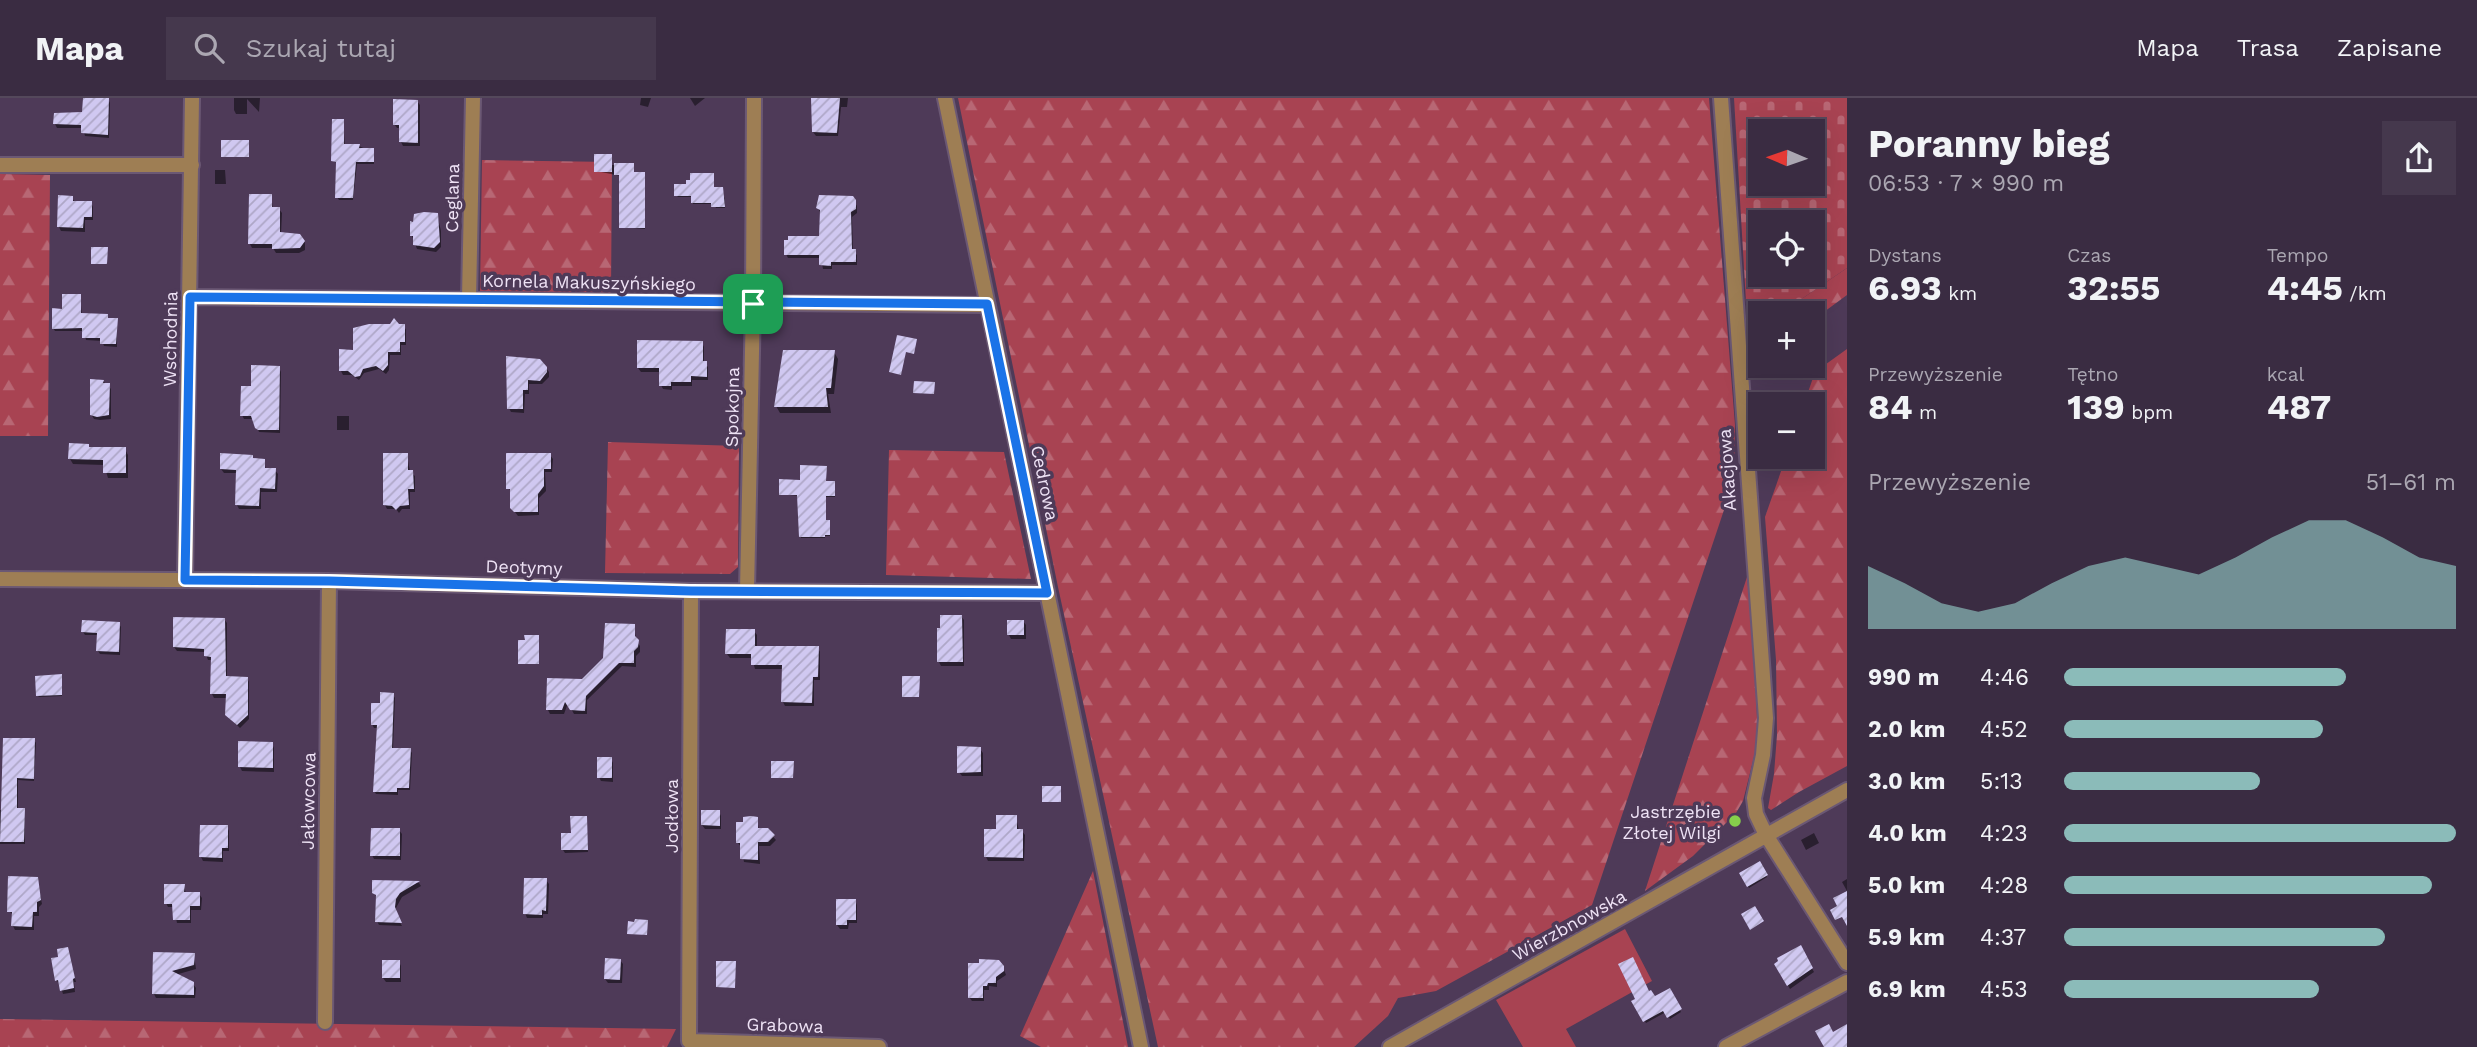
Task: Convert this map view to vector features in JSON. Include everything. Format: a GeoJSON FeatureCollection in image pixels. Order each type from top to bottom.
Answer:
{"type":"FeatureCollection","features":[{"type":"Feature","properties":{"kind":"street","name":"Wschodnia"},"geometry":{"type":"LineString","coordinates":[[185,580],[192,98]]}},
{"type":"Feature","properties":{"kind":"street","name":"Ceglana"},"geometry":{"type":"LineString","coordinates":[[469,299],[472,98]]}},
{"type":"Feature","properties":{"kind":"street","name":"Spokojna"},"geometry":{"type":"LineString","coordinates":[[747,592],[754,98]]}},
{"type":"Feature","properties":{"kind":"street","name":"Cedrowa"},"geometry":{"type":"LineString","coordinates":[[945,98],[1141,1047]]}},
{"type":"Feature","properties":{"kind":"street","name":"Akacjowa"},"geometry":{"type":"LineString","coordinates":[[1721,98],[1766,718],[1754,806],[1766,835],[1845,955]]}},
{"type":"Feature","properties":{"kind":"street"},"geometry":{"type":"LineString","coordinates":[[0,165],[192,165]]}},
{"type":"Feature","properties":{"kind":"street","name":"Kornela Makuszyńskiego"},"geometry":{"type":"LineString","coordinates":[[190,297],[987,304]]}},
{"type":"Feature","properties":{"kind":"street","name":"Deotymy"},"geometry":{"type":"LineString","coordinates":[[0,579],[329,581],[747,592],[1047,593]]}},
{"type":"Feature","properties":{"kind":"street","name":"Jałowcowa"},"geometry":{"type":"LineString","coordinates":[[325,1021],[329,581]]}},
{"type":"Feature","properties":{"kind":"street","name":"Jodłowa"},"geometry":{"type":"LineString","coordinates":[[689,1041],[691,591]]}},
{"type":"Feature","properties":{"kind":"street","name":"Wierzbnowska"},"geometry":{"type":"LineString","coordinates":[[1390,1047],[1847,790]]}},
{"type":"Feature","properties":{"kind":"street"},"geometry":{"type":"LineString","coordinates":[[1726,1047],[1847,982]]}},
{"type":"Feature","properties":{"kind":"street","name":"Grabowa"},"geometry":{"type":"LineString","coordinates":[[689,1041],[879,1047]]}},
{"type":"Feature","properties":{"kind":"green space"},"geometry":{"type":"Polygon","coordinates":[[[958,98],[1709,98],[1735,425],[1734,480],[1592,905],[1436,991],[1398,998],[1388,1016],[1354,1047],[1158,1047],[1058,587],[958,98]]]}},
{"type":"Feature","properties":{"kind":"green space"},"geometry":{"type":"Polygon","coordinates":[[[1734,98],[1847,98],[1847,268],[1825,283],[1825,210],[1748,210],[1748,287],[1819,287],[1799,301],[1748,301],[1748,336],[1734,98]]]}},
{"type":"Feature","properties":{"kind":"green space"},"geometry":{"type":"Polygon","coordinates":[[[482,160],[612,162],[611,293],[480,291],[482,160]]]}},
{"type":"Feature","properties":{"kind":"green space"},"geometry":{"type":"Polygon","coordinates":[[[0,174],[50,175],[48,436],[0,436],[0,174]]]}},
{"type":"Feature","properties":{"kind":"green space"},"geometry":{"type":"Polygon","coordinates":[[[1847,268],[1847,295],[1825,311],[1825,301],[1799,301],[1819,287],[1825,287],[1825,283],[1847,268]]]}},
{"type":"Feature","properties":{"kind":"green space"},"geometry":{"type":"Polygon","coordinates":[[[1847,349],[1847,766],[1771,810],[1768,808],[1777,735],[1776,660],[1765,517],[1782,469],[1825,469],[1825,392],[1808,392],[1813,378],[1825,378],[1825,365],[1847,349]]]}},
{"type":"Feature","properties":{"kind":"green space"},"geometry":{"type":"Polygon","coordinates":[[[608,442],[739,446],[738,567],[730,574],[605,573],[608,442]]]}},
{"type":"Feature","properties":{"kind":"green space"},"geometry":{"type":"Polygon","coordinates":[[[889,450],[1004,452],[1031,579],[886,575],[889,450]]]}},
{"type":"Feature","properties":{"kind":"green space"},"geometry":{"type":"Polygon","coordinates":[[[1747,577],[1754,647],[1758,741],[1743,801],[1736,813],[1693,856],[1645,891],[1747,577]]]}},
{"type":"Feature","properties":{"kind":"green space"},"geometry":{"type":"Polygon","coordinates":[[[1093,871],[1128,1047],[1041,1047],[1020,1036],[1093,871]]]}},
{"type":"Feature","properties":{"kind":"green space"},"geometry":{"type":"Polygon","coordinates":[[[1625,929],[1652,981],[1566,1029],[1576,1047],[1523,1047],[1496,1000],[1625,929]]]}},
{"type":"Feature","properties":{"kind":"green space"},"geometry":{"type":"Polygon","coordinates":[[[0,1019],[676,1029],[667,1047],[0,1047],[0,1019]]]}},
{"type":"Feature","properties":{"kind":"building"},"geometry":{"type":"Polygon","coordinates":[[[83,98],[109,98],[108,135],[81,133],[81,125],[53,124],[54,113],[82,112],[83,98]]]}},
{"type":"Feature","properties":{"kind":"building"},"geometry":{"type":"Polygon","coordinates":[[[811,98],[840,98],[837,133],[812,132],[811,98]]]}},
{"type":"Feature","properties":{"kind":"building"},"geometry":{"type":"Polygon","coordinates":[[[393,99],[418,100],[418,143],[399,142],[399,125],[393,125],[393,99]]]}},
{"type":"Feature","properties":{"kind":"building"},"geometry":{"type":"Polygon","coordinates":[[[332,119],[344,119],[344,144],[360,144],[359,148],[374,148],[374,162],[356,162],[353,198],[335,198],[336,162],[331,161],[332,119]]]}},
{"type":"Feature","properties":{"kind":"building"},"geometry":{"type":"Polygon","coordinates":[[[221,140],[249,140],[249,157],[221,157],[221,140]]]}},
{"type":"Feature","properties":{"kind":"building"},"geometry":{"type":"Polygon","coordinates":[[[594,154],[612,154],[612,172],[594,172],[594,154]]]}},
{"type":"Feature","properties":{"kind":"building"},"geometry":{"type":"Polygon","coordinates":[[[614,163],[634,163],[634,172],[645,172],[645,228],[619,228],[619,175],[614,175],[614,163]]]}},
{"type":"Feature","properties":{"kind":"building"},"geometry":{"type":"Polygon","coordinates":[[[690,173],[714,173],[714,187],[723,187],[725,207],[711,207],[711,203],[691,203],[691,196],[674,196],[674,184],[686,184],[686,180],[690,180],[690,173]]]}},
{"type":"Feature","properties":{"kind":"building"},"geometry":{"type":"Polygon","coordinates":[[[249,194],[272,194],[272,207],[280,207],[280,232],[300,234],[305,241],[300,248],[272,249],[272,244],[248,244],[249,194]]]}},
{"type":"Feature","properties":{"kind":"building"},"geometry":{"type":"Polygon","coordinates":[[[58,195],[73,196],[73,201],[92,201],[92,217],[84,217],[83,228],[57,227],[58,195]]]}},
{"type":"Feature","properties":{"kind":"building"},"geometry":{"type":"Polygon","coordinates":[[[819,195],[853,196],[856,200],[856,209],[851,212],[852,249],[856,249],[856,262],[819,265],[819,255],[784,255],[784,240],[788,240],[788,236],[819,236],[820,210],[816,208],[819,195]]]}},
{"type":"Feature","properties":{"kind":"building"},"geometry":{"type":"Polygon","coordinates":[[[438,213],[440,242],[434,248],[413,245],[413,236],[410,236],[410,221],[413,222],[414,214],[438,213]]]}},
{"type":"Feature","properties":{"kind":"building"},"geometry":{"type":"Polygon","coordinates":[[[91,247],[108,247],[107,264],[91,264],[91,247]]]}},
{"type":"Feature","properties":{"kind":"building"},"geometry":{"type":"Polygon","coordinates":[[[62,294],[81,294],[81,313],[108,314],[108,318],[118,318],[116,344],[100,344],[100,338],[82,338],[82,328],[52,329],[52,308],[62,309],[62,294]]]}},
{"type":"Feature","properties":{"kind":"building"},"geometry":{"type":"Polygon","coordinates":[[[394,318],[399,324],[405,324],[405,342],[400,342],[400,352],[388,352],[388,365],[383,371],[376,366],[363,369],[360,376],[355,377],[348,371],[339,371],[339,349],[353,350],[353,328],[369,324],[390,324],[394,318]]]}},
{"type":"Feature","properties":{"kind":"building"},"geometry":{"type":"Polygon","coordinates":[[[897,335],[917,339],[914,354],[906,352],[901,375],[889,372],[897,335]]]}},
{"type":"Feature","properties":{"kind":"building"},"geometry":{"type":"Polygon","coordinates":[[[637,340],[703,341],[703,361],[707,361],[707,377],[691,376],[691,382],[671,382],[671,386],[659,386],[659,368],[637,368],[637,340]]]}},
{"type":"Feature","properties":{"kind":"building"},"geometry":{"type":"Polygon","coordinates":[[[783,350],[835,350],[831,388],[826,388],[828,407],[774,407],[783,350]]]}},
{"type":"Feature","properties":{"kind":"building"},"geometry":{"type":"Polygon","coordinates":[[[506,356],[540,359],[547,367],[547,372],[540,381],[528,380],[528,390],[523,390],[523,409],[507,409],[506,356]]]}},
{"type":"Feature","properties":{"kind":"building"},"geometry":{"type":"Polygon","coordinates":[[[251,365],[280,366],[279,430],[258,430],[251,416],[240,416],[241,386],[251,386],[251,365]]]}},
{"type":"Feature","properties":{"kind":"building"},"geometry":{"type":"Polygon","coordinates":[[[90,379],[110,383],[109,415],[90,415],[90,379]]]}},
{"type":"Feature","properties":{"kind":"building"},"geometry":{"type":"Polygon","coordinates":[[[914,381],[935,382],[934,394],[913,393],[914,381]]]}},
{"type":"Feature","properties":{"kind":"building"},"geometry":{"type":"Polygon","coordinates":[[[69,443],[89,444],[89,447],[126,447],[126,473],[103,473],[103,460],[68,459],[69,443]]]}},
{"type":"Feature","properties":{"kind":"building"},"geometry":{"type":"Polygon","coordinates":[[[220,453],[253,455],[253,458],[265,459],[265,468],[276,468],[275,489],[260,488],[259,506],[235,505],[236,470],[220,469],[220,453]]]}},
{"type":"Feature","properties":{"kind":"building"},"geometry":{"type":"Polygon","coordinates":[[[383,453],[408,453],[408,470],[413,470],[414,489],[408,489],[409,505],[400,506],[396,510],[392,506],[383,505],[383,453]]]}},
{"type":"Feature","properties":{"kind":"building"},"geometry":{"type":"Polygon","coordinates":[[[506,453],[551,453],[551,469],[544,469],[544,486],[538,494],[538,512],[514,512],[510,508],[510,489],[506,489],[506,453]]]}},
{"type":"Feature","properties":{"kind":"building"},"geometry":{"type":"Polygon","coordinates":[[[800,465],[827,466],[826,481],[835,481],[835,496],[826,496],[826,520],[830,520],[830,535],[825,537],[799,537],[797,495],[779,495],[779,479],[800,480],[800,465]]]}},
{"type":"Feature","properties":{"kind":"building"},"geometry":{"type":"Polygon","coordinates":[[[940,615],[962,615],[963,662],[937,662],[937,628],[940,628],[940,615]]]}},
{"type":"Feature","properties":{"kind":"building"},"geometry":{"type":"Polygon","coordinates":[[[173,617],[225,618],[226,676],[248,677],[248,715],[237,725],[225,715],[226,694],[210,694],[211,657],[204,656],[204,649],[173,647],[173,617]]]}},
{"type":"Feature","properties":{"kind":"building"},"geometry":{"type":"Polygon","coordinates":[[[82,620],[120,622],[119,652],[96,651],[97,633],[81,632],[82,620]]]}},
{"type":"Feature","properties":{"kind":"building"},"geometry":{"type":"Polygon","coordinates":[[[1007,620],[1024,620],[1024,635],[1007,635],[1007,620]]]}},
{"type":"Feature","properties":{"kind":"building"},"geometry":{"type":"Polygon","coordinates":[[[605,623],[635,624],[635,636],[639,640],[634,651],[634,663],[619,663],[586,696],[585,711],[570,710],[565,702],[562,710],[546,710],[547,678],[582,679],[603,658],[605,623]]]}},
{"type":"Feature","properties":{"kind":"building"},"geometry":{"type":"Polygon","coordinates":[[[726,629],[755,629],[755,646],[819,646],[818,677],[813,677],[812,703],[781,702],[782,665],[751,665],[751,654],[725,654],[726,629]]]}},
{"type":"Feature","properties":{"kind":"building"},"geometry":{"type":"Polygon","coordinates":[[[524,635],[539,635],[539,664],[518,664],[518,640],[525,640],[524,635]]]}},
{"type":"Feature","properties":{"kind":"building"},"geometry":{"type":"Polygon","coordinates":[[[62,674],[62,695],[36,696],[35,676],[62,674]]]}},
{"type":"Feature","properties":{"kind":"building"},"geometry":{"type":"Polygon","coordinates":[[[902,676],[920,676],[919,697],[902,697],[902,676]]]}},
{"type":"Feature","properties":{"kind":"building"},"geometry":{"type":"Polygon","coordinates":[[[380,692],[394,693],[392,748],[411,748],[409,788],[397,788],[397,792],[373,792],[377,725],[371,725],[371,703],[380,703],[380,692]]]}},
{"type":"Feature","properties":{"kind":"building"},"geometry":{"type":"Polygon","coordinates":[[[3,738],[35,738],[34,779],[17,778],[17,808],[25,808],[24,842],[0,842],[3,738]]]}},
{"type":"Feature","properties":{"kind":"building"},"geometry":{"type":"Polygon","coordinates":[[[238,741],[273,742],[273,768],[238,767],[238,741]]]}},
{"type":"Feature","properties":{"kind":"building"},"geometry":{"type":"Polygon","coordinates":[[[957,746],[981,747],[981,772],[957,773],[957,746]]]}},
{"type":"Feature","properties":{"kind":"building"},"geometry":{"type":"Polygon","coordinates":[[[597,757],[612,757],[612,778],[597,778],[597,757]]]}},
{"type":"Feature","properties":{"kind":"building"},"geometry":{"type":"Polygon","coordinates":[[[771,761],[794,761],[793,778],[771,778],[771,761]]]}},
{"type":"Feature","properties":{"kind":"building"},"geometry":{"type":"Polygon","coordinates":[[[1042,786],[1061,786],[1061,802],[1042,802],[1042,786]]]}},
{"type":"Feature","properties":{"kind":"building"},"geometry":{"type":"Polygon","coordinates":[[[701,810],[720,810],[720,826],[701,825],[701,810]]]}},
{"type":"Feature","properties":{"kind":"building"},"geometry":{"type":"Polygon","coordinates":[[[996,815],[1017,815],[1017,829],[1023,829],[1023,858],[984,857],[984,829],[996,829],[996,815]]]}},
{"type":"Feature","properties":{"kind":"building"},"geometry":{"type":"Polygon","coordinates":[[[570,816],[587,816],[588,850],[561,850],[561,833],[571,833],[570,816]]]}},
{"type":"Feature","properties":{"kind":"building"},"geometry":{"type":"Polygon","coordinates":[[[743,817],[758,817],[758,828],[768,828],[775,835],[768,842],[758,842],[758,860],[740,859],[740,843],[736,843],[736,822],[743,822],[743,817]]]}},
{"type":"Feature","properties":{"kind":"building"},"geometry":{"type":"Polygon","coordinates":[[[200,825],[228,825],[228,848],[222,848],[222,858],[199,857],[200,825]]]}},
{"type":"Feature","properties":{"kind":"building"},"geometry":{"type":"Polygon","coordinates":[[[371,828],[400,828],[400,856],[370,856],[371,828]]]}},
{"type":"Feature","properties":{"kind":"building"},"geometry":{"type":"Polygon","coordinates":[[[1760,861],[1768,875],[1747,887],[1739,873],[1760,861]]]}},
{"type":"Feature","properties":{"kind":"building"},"geometry":{"type":"Polygon","coordinates":[[[8,876],[38,877],[41,900],[37,902],[37,912],[33,912],[32,927],[11,926],[12,912],[7,912],[8,876]]]}},
{"type":"Feature","properties":{"kind":"building"},"geometry":{"type":"Polygon","coordinates":[[[524,878],[547,878],[546,911],[542,910],[542,915],[523,914],[524,878]]]}},
{"type":"Feature","properties":{"kind":"building"},"geometry":{"type":"Polygon","coordinates":[[[372,880],[420,881],[400,893],[396,899],[395,907],[402,923],[375,922],[376,895],[372,893],[372,880]]]}},
{"type":"Feature","properties":{"kind":"building"},"geometry":{"type":"Polygon","coordinates":[[[164,884],[185,884],[184,892],[200,892],[200,906],[190,906],[190,920],[173,920],[172,904],[164,904],[164,884]]]}},
{"type":"Feature","properties":{"kind":"building"},"geometry":{"type":"Polygon","coordinates":[[[1847,891],[1847,926],[1842,917],[1835,920],[1830,910],[1837,906],[1833,898],[1847,891]]]}},
{"type":"Feature","properties":{"kind":"building"},"geometry":{"type":"Polygon","coordinates":[[[836,899],[856,899],[856,920],[847,920],[847,925],[836,925],[836,899]]]}},
{"type":"Feature","properties":{"kind":"building"},"geometry":{"type":"Polygon","coordinates":[[[1755,906],[1764,921],[1750,930],[1741,914],[1755,906]]]}},
{"type":"Feature","properties":{"kind":"building"},"geometry":{"type":"Polygon","coordinates":[[[635,919],[648,920],[647,935],[627,934],[628,921],[634,922],[635,919]]]}},
{"type":"Feature","properties":{"kind":"building"},"geometry":{"type":"Polygon","coordinates":[[[1801,945],[1813,968],[1787,986],[1774,964],[1778,961],[1777,958],[1801,945]]]}},
{"type":"Feature","properties":{"kind":"building"},"geometry":{"type":"Polygon","coordinates":[[[68,947],[75,978],[74,988],[60,991],[58,980],[55,981],[51,958],[58,957],[57,949],[68,947]]]}},
{"type":"Feature","properties":{"kind":"building"},"geometry":{"type":"Polygon","coordinates":[[[153,952],[195,953],[194,965],[172,971],[194,982],[194,995],[152,994],[153,952]]]}},
{"type":"Feature","properties":{"kind":"building"},"geometry":{"type":"Polygon","coordinates":[[[1633,957],[1649,991],[1655,996],[1670,988],[1682,1009],[1667,1018],[1663,1011],[1643,1022],[1631,1001],[1635,999],[1618,964],[1633,957]]]}},
{"type":"Feature","properties":{"kind":"building"},"geometry":{"type":"Polygon","coordinates":[[[605,958],[621,959],[620,980],[604,979],[605,958]]]}},
{"type":"Feature","properties":{"kind":"building"},"geometry":{"type":"Polygon","coordinates":[[[979,959],[999,960],[1004,971],[996,977],[996,983],[983,986],[983,998],[968,998],[968,963],[979,963],[979,959]]]}},
{"type":"Feature","properties":{"kind":"building"},"geometry":{"type":"Polygon","coordinates":[[[382,960],[400,960],[400,978],[382,978],[382,960]]]}},
{"type":"Feature","properties":{"kind":"building"},"geometry":{"type":"Polygon","coordinates":[[[716,961],[736,961],[735,988],[716,987],[716,961]]]}},
{"type":"Feature","properties":{"kind":"building"},"geometry":{"type":"Polygon","coordinates":[[[1829,1024],[1833,1032],[1847,1024],[1847,1047],[1824,1047],[1815,1031],[1829,1024]]]}},
{"type":"Feature","properties":{"kind":"place","name":"Jastrzębie Złotej Wilgi"},"geometry":{"type":"Point","coordinates":[1735,821]}},
{"type":"Feature","properties":{"kind":"route"},"geometry":{"type":"LineString","coordinates":[[190,297],[753,304],[987,304],[1047,593],[691,591],[329,581],[185,580],[190,297]]}}]}
